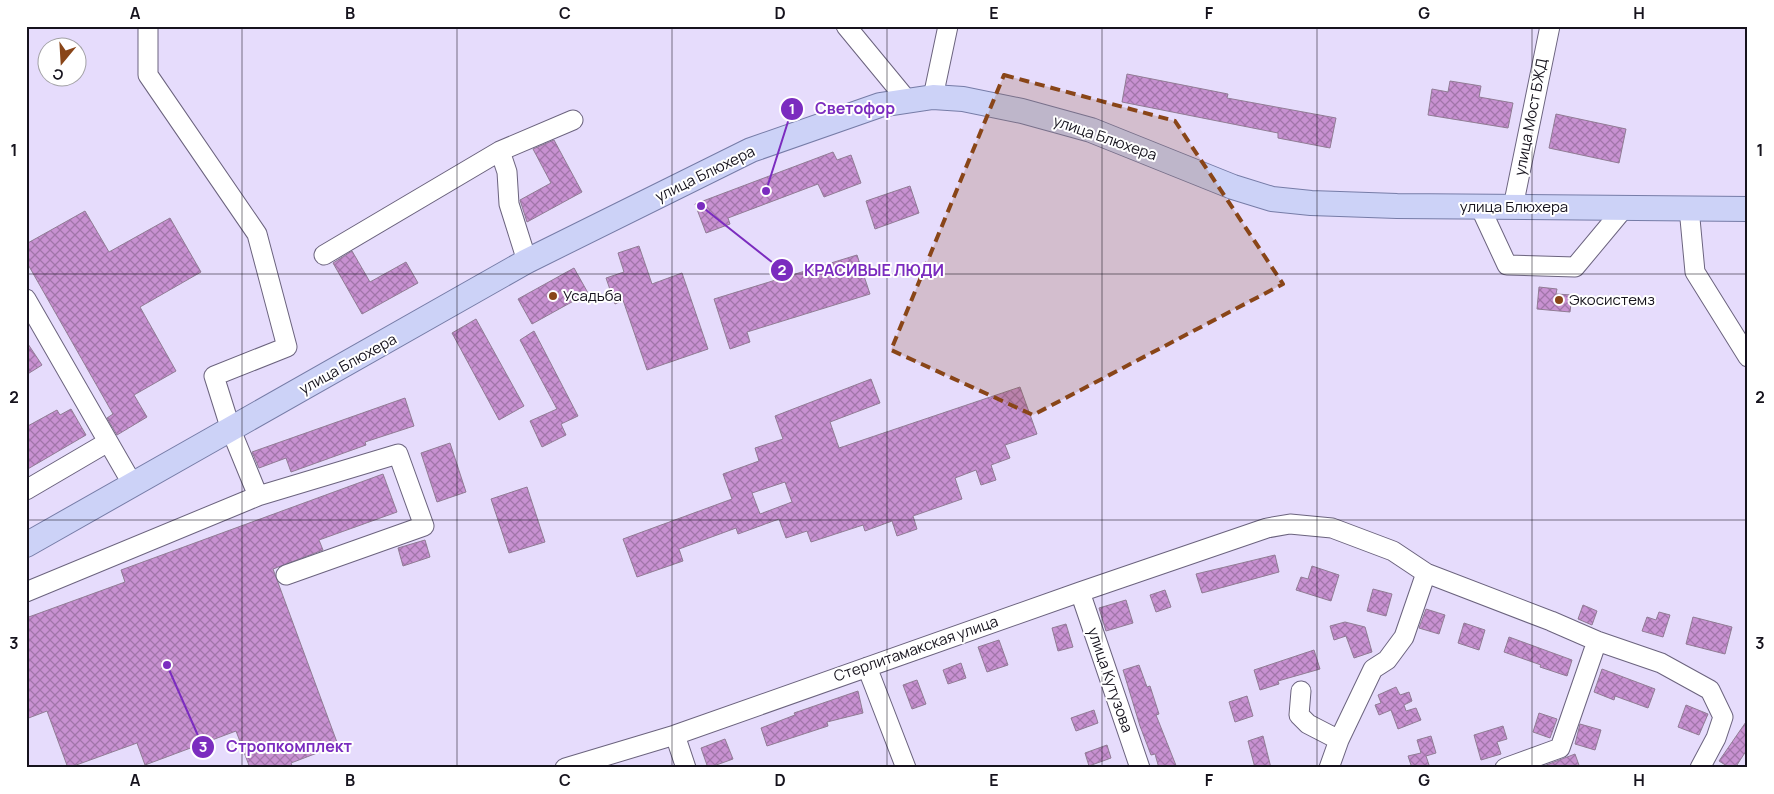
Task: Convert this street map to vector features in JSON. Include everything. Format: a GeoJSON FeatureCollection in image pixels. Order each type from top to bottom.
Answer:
{"type":"FeatureCollection","features":[{"type":"Feature","properties":{"kind":"main road","name":"улица Блюхера"},"geometry":{"type":"LineString","coordinates":[[26,545],[527,261],[751,150],[880,105],[933,98],[962,100],[1022,111],[1091,130],[1234,188],[1272,199],[1321,204],[1748,209]]}},
{"type":"Feature","properties":{"kind":"street"},"geometry":{"type":"LineString","coordinates":[[148,26],[148,75],[257,234],[287,347],[214,376],[231,430],[258,496]]}},
{"type":"Feature","properties":{"kind":"street"},"geometry":{"type":"LineString","coordinates":[[846,26],[907,100]]}},
{"type":"Feature","properties":{"kind":"street"},"geometry":{"type":"LineString","coordinates":[[933,98],[948,26]]}},
{"type":"Feature","properties":{"kind":"street","name":"улица Мост БЖД"},"geometry":{"type":"LineString","coordinates":[[1513,207],[1550,26]]}},
{"type":"Feature","properties":{"kind":"street"},"geometry":{"type":"LineString","coordinates":[[324,255],[500,151],[573,120]]}},
{"type":"Feature","properties":{"kind":"street"},"geometry":{"type":"LineString","coordinates":[[500,151],[507,172],[509,204],[527,261]]}},
{"type":"Feature","properties":{"kind":"street"},"geometry":{"type":"LineString","coordinates":[[1480,207],[1507,265],[1575,267],[1625,207]]}},
{"type":"Feature","properties":{"kind":"street"},"geometry":{"type":"LineString","coordinates":[[1689,208],[1695,272],[1748,357]]}},
{"type":"Feature","properties":{"kind":"street"},"geometry":{"type":"LineString","coordinates":[[26,299],[134,485]]}},
{"type":"Feature","properties":{"kind":"street"},"geometry":{"type":"LineString","coordinates":[[26,490],[108,442]]}},
{"type":"Feature","properties":{"kind":"street"},"geometry":{"type":"LineString","coordinates":[[26,592],[258,496],[398,454],[424,526],[286,575]]}},
{"type":"Feature","properties":{"kind":"street","name":"Стерлитамакская улица"},"geometry":{"type":"LineString","coordinates":[[565,768],[675,735],[1080,592],[1267,528],[1290,524],[1332,528],[1393,550],[1426,572],[1550,621],[1597,642],[1661,663],[1710,690],[1723,716],[1716,738],[1700,768]]}},
{"type":"Feature","properties":{"kind":"street"},"geometry":{"type":"LineString","coordinates":[[1329,768],[1339,740],[1373,669],[1386,660],[1404,637],[1426,572]]}},
{"type":"Feature","properties":{"kind":"street","name":"улица Кутузова"},"geometry":{"type":"LineString","coordinates":[[1080,592],[1140,768]]}},
{"type":"Feature","properties":{"kind":"street"},"geometry":{"type":"LineString","coordinates":[[1505,768],[1560,748],[1597,642]]}},
{"type":"Feature","properties":{"kind":"street"},"geometry":{"type":"LineString","coordinates":[[867,667],[906,768]]}},
{"type":"Feature","properties":{"kind":"street"},"geometry":{"type":"LineString","coordinates":[[1301,691],[1299,715],[1308,724],[1339,740]]}},
{"type":"Feature","properties":{"kind":"street"},"geometry":{"type":"LineString","coordinates":[[675,735],[686,768]]}},
{"type":"Feature","properties":{"kind":"highlighted area"},"geometry":{"type":"Polygon","coordinates":[[[1004,75],[1175,121],[1283,284],[1033,415],[891,350],[1004,75]]]}},
{"type":"Feature","properties":{"kind":"building"},"geometry":{"type":"Polygon","coordinates":[[[1127,74],[1228,94],[1227,98],[1336,118],[1330,148],[1278,138],[1278,133],[1122,102],[1127,74]]]}},
{"type":"Feature","properties":{"kind":"building"},"geometry":{"type":"Polygon","coordinates":[[[1450,81],[1481,86],[1479,97],[1513,103],[1508,128],[1428,115],[1432,89],[1448,92],[1450,81]]]}},
{"type":"Feature","properties":{"kind":"building"},"geometry":{"type":"Polygon","coordinates":[[[1556,114],[1626,129],[1619,163],[1549,148],[1556,114]]]}},
{"type":"Feature","properties":{"kind":"building"},"geometry":{"type":"Polygon","coordinates":[[[554,140],[582,192],[527,222],[520,200],[551,183],[533,149],[554,140]]]}},
{"type":"Feature","properties":{"kind":"building"},"geometry":{"type":"Polygon","coordinates":[[[833,152],[837,160],[851,155],[861,183],[824,197],[818,184],[728,218],[730,224],[706,233],[695,204],[833,152]]]}},
{"type":"Feature","properties":{"kind":"building"},"geometry":{"type":"Polygon","coordinates":[[[910,186],[919,213],[875,229],[866,201],[910,186]]]}},
{"type":"Feature","properties":{"kind":"building"},"geometry":{"type":"Polygon","coordinates":[[[85,211],[109,252],[170,218],[201,272],[140,307],[176,371],[134,395],[147,417],[117,435],[107,418],[113,414],[26,261],[26,244],[85,211]]]}},
{"type":"Feature","properties":{"kind":"building"},"geometry":{"type":"Polygon","coordinates":[[[639,246],[652,284],[682,273],[708,349],[647,370],[623,300],[615,304],[606,278],[624,272],[618,253],[639,246]]]}},
{"type":"Feature","properties":{"kind":"building"},"geometry":{"type":"Polygon","coordinates":[[[352,251],[370,282],[406,262],[418,283],[362,314],[333,263],[352,251]]]}},
{"type":"Feature","properties":{"kind":"building"},"geometry":{"type":"Polygon","coordinates":[[[857,255],[870,294],[747,332],[750,342],[730,349],[714,299],[857,255]]]}},
{"type":"Feature","properties":{"kind":"building","name":"Усадьба"},"geometry":{"type":"Polygon","coordinates":[[[574,268],[588,293],[532,324],[518,299],[574,268]]]}},
{"type":"Feature","properties":{"kind":"building"},"geometry":{"type":"Polygon","coordinates":[[[1539,287],[1557,289],[1556,294],[1572,295],[1570,312],[1537,309],[1539,287]]]}},
{"type":"Feature","properties":{"kind":"building"},"geometry":{"type":"Polygon","coordinates":[[[476,319],[524,406],[499,420],[452,333],[476,319]]]}},
{"type":"Feature","properties":{"kind":"building","name":"Усадьба"},"geometry":{"type":"Polygon","coordinates":[[[534,331],[578,416],[561,424],[566,435],[542,447],[530,421],[557,409],[520,340],[534,331]]]}},
{"type":"Feature","properties":{"kind":"building"},"geometry":{"type":"Polygon","coordinates":[[[26,341],[42,365],[26,375],[26,341]]]}},
{"type":"Feature","properties":{"kind":"building"},"geometry":{"type":"Polygon","coordinates":[[[871,379],[880,403],[830,422],[839,448],[1020,387],[1037,434],[1005,445],[1010,458],[991,465],[996,480],[981,485],[976,470],[955,478],[962,499],[913,516],[917,529],[897,536],[892,521],[865,531],[863,525],[811,542],[807,531],[786,538],[779,519],[738,534],[736,528],[679,549],[683,561],[637,577],[623,539],[732,499],[723,474],[759,461],[755,448],[783,439],[775,416],[871,379]],[[785,482],[752,493],[760,514],[792,502],[785,482]]]}},
{"type":"Feature","properties":{"kind":"building"},"geometry":{"type":"Polygon","coordinates":[[[405,398],[414,426],[365,442],[366,445],[291,472],[286,458],[259,468],[252,452],[405,398]]]}},
{"type":"Feature","properties":{"kind":"building"},"geometry":{"type":"Polygon","coordinates":[[[71,409],[86,435],[26,470],[26,427],[57,410],[60,415],[71,409]]]}},
{"type":"Feature","properties":{"kind":"building"},"geometry":{"type":"Polygon","coordinates":[[[450,443],[466,492],[437,502],[421,453],[450,443]]]}},
{"type":"Feature","properties":{"kind":"building"},"geometry":{"type":"Polygon","coordinates":[[[383,474],[397,512],[319,540],[323,550],[273,569],[338,745],[291,763],[293,768],[250,768],[236,731],[145,765],[137,743],[68,768],[47,711],[26,719],[26,618],[125,582],[121,570],[383,474]]]}},
{"type":"Feature","properties":{"kind":"building"},"geometry":{"type":"Polygon","coordinates":[[[527,487],[545,542],[509,553],[491,499],[527,487]]]}},
{"type":"Feature","properties":{"kind":"building"},"geometry":{"type":"Polygon","coordinates":[[[425,540],[430,557],[403,566],[398,548],[425,540]]]}},
{"type":"Feature","properties":{"kind":"building"},"geometry":{"type":"Polygon","coordinates":[[[1275,555],[1279,572],[1202,593],[1196,574],[1275,555]]]}},
{"type":"Feature","properties":{"kind":"building"},"geometry":{"type":"Polygon","coordinates":[[[1312,566],[1339,575],[1331,601],[1296,590],[1301,577],[1308,579],[1312,566]]]}},
{"type":"Feature","properties":{"kind":"building"},"geometry":{"type":"Polygon","coordinates":[[[1373,589],[1392,594],[1386,616],[1367,611],[1373,589]]]}},
{"type":"Feature","properties":{"kind":"building"},"geometry":{"type":"Polygon","coordinates":[[[1165,590],[1171,607],[1156,612],[1150,595],[1165,590]]]}},
{"type":"Feature","properties":{"kind":"building"},"geometry":{"type":"Polygon","coordinates":[[[1126,600],[1133,623],[1106,631],[1099,608],[1126,600]]]}},
{"type":"Feature","properties":{"kind":"building"},"geometry":{"type":"Polygon","coordinates":[[[1583,605],[1597,611],[1592,625],[1578,619],[1583,605]]]}},
{"type":"Feature","properties":{"kind":"building"},"geometry":{"type":"Polygon","coordinates":[[[1426,609],[1445,615],[1439,634],[1419,628],[1426,609]]]}},
{"type":"Feature","properties":{"kind":"building"},"geometry":{"type":"Polygon","coordinates":[[[1659,612],[1670,615],[1663,637],[1642,631],[1647,617],[1656,620],[1659,612]]]}},
{"type":"Feature","properties":{"kind":"building"},"geometry":{"type":"Polygon","coordinates":[[[1693,617],[1732,627],[1725,654],[1686,644],[1693,617]]]}},
{"type":"Feature","properties":{"kind":"building"},"geometry":{"type":"Polygon","coordinates":[[[1345,622],[1365,627],[1372,652],[1354,658],[1346,636],[1334,640],[1330,626],[1345,622]]]}},
{"type":"Feature","properties":{"kind":"building"},"geometry":{"type":"Polygon","coordinates":[[[1464,623],[1485,630],[1479,650],[1458,643],[1464,623]]]}},
{"type":"Feature","properties":{"kind":"building"},"geometry":{"type":"Polygon","coordinates":[[[1066,624],[1073,647],[1058,651],[1052,628],[1066,624]]]}},
{"type":"Feature","properties":{"kind":"building"},"geometry":{"type":"Polygon","coordinates":[[[1509,637],[1572,660],[1567,676],[1504,652],[1509,637]]]}},
{"type":"Feature","properties":{"kind":"building"},"geometry":{"type":"Polygon","coordinates":[[[999,640],[1008,665],[987,672],[978,647],[999,640]]]}},
{"type":"Feature","properties":{"kind":"building"},"geometry":{"type":"Polygon","coordinates":[[[1314,650],[1320,669],[1278,681],[1279,684],[1260,690],[1254,670],[1314,650]]]}},
{"type":"Feature","properties":{"kind":"building"},"geometry":{"type":"Polygon","coordinates":[[[961,663],[966,678],[948,684],[943,670],[961,663]]]}},
{"type":"Feature","properties":{"kind":"building"},"geometry":{"type":"Polygon","coordinates":[[[1139,665],[1147,687],[1150,686],[1159,714],[1156,715],[1177,768],[1159,768],[1155,754],[1151,755],[1140,726],[1123,670],[1139,665]]]}},
{"type":"Feature","properties":{"kind":"building"},"geometry":{"type":"Polygon","coordinates":[[[1602,669],[1655,689],[1648,708],[1615,696],[1614,700],[1594,692],[1602,669]]]}},
{"type":"Feature","properties":{"kind":"building"},"geometry":{"type":"Polygon","coordinates":[[[917,680],[926,704],[912,709],[903,685],[917,680]]]}},
{"type":"Feature","properties":{"kind":"building"},"geometry":{"type":"Polygon","coordinates":[[[1396,687],[1400,695],[1409,692],[1412,701],[1404,705],[1406,711],[1416,708],[1421,720],[1398,729],[1391,710],[1379,715],[1375,705],[1381,703],[1378,695],[1396,687]]]}},
{"type":"Feature","properties":{"kind":"building"},"geometry":{"type":"Polygon","coordinates":[[[858,691],[863,713],[827,722],[828,726],[767,746],[761,728],[795,715],[794,713],[858,691]]]}},
{"type":"Feature","properties":{"kind":"building"},"geometry":{"type":"Polygon","coordinates":[[[1247,696],[1253,716],[1235,722],[1229,702],[1247,696]]]}},
{"type":"Feature","properties":{"kind":"building"},"geometry":{"type":"Polygon","coordinates":[[[1686,705],[1708,714],[1699,735],[1678,727],[1686,705]]]}},
{"type":"Feature","properties":{"kind":"building"},"geometry":{"type":"Polygon","coordinates":[[[1094,710],[1098,723],[1076,731],[1071,718],[1094,710]]]}},
{"type":"Feature","properties":{"kind":"building"},"geometry":{"type":"Polygon","coordinates":[[[1539,713],[1557,719],[1550,738],[1533,732],[1539,713]]]}},
{"type":"Feature","properties":{"kind":"building"},"geometry":{"type":"Polygon","coordinates":[[[1748,719],[1748,748],[1735,768],[1730,768],[1719,761],[1748,719]]]}},
{"type":"Feature","properties":{"kind":"building"},"geometry":{"type":"Polygon","coordinates":[[[1580,724],[1601,730],[1595,750],[1575,744],[1580,724]]]}},
{"type":"Feature","properties":{"kind":"building"},"geometry":{"type":"Polygon","coordinates":[[[1503,726],[1507,739],[1497,742],[1501,754],[1481,760],[1474,735],[1503,726]]]}},
{"type":"Feature","properties":{"kind":"building"},"geometry":{"type":"Polygon","coordinates":[[[1263,736],[1271,768],[1255,768],[1248,741],[1263,736]]]}},
{"type":"Feature","properties":{"kind":"building"},"geometry":{"type":"Polygon","coordinates":[[[1431,736],[1436,753],[1426,756],[1430,768],[1412,768],[1408,756],[1421,753],[1417,740],[1431,736]]]}},
{"type":"Feature","properties":{"kind":"building"},"geometry":{"type":"Polygon","coordinates":[[[725,739],[733,759],[708,768],[701,748],[725,739]]]}},
{"type":"Feature","properties":{"kind":"building"},"geometry":{"type":"Polygon","coordinates":[[[1107,745],[1111,758],[1089,766],[1085,753],[1107,745]]]}},
{"type":"Feature","properties":{"kind":"building"},"geometry":{"type":"Polygon","coordinates":[[[1575,754],[1580,768],[1541,768],[1541,767],[1575,754]]]}},
{"type":"Feature","properties":{"kind":"place","name":"Светофор"},"geometry":{"type":"Point","coordinates":[766,191]}},
{"type":"Feature","properties":{"kind":"place","name":"КРАСИВЫЕ ЛЮДИ"},"geometry":{"type":"Point","coordinates":[701,206]}},
{"type":"Feature","properties":{"kind":"place","name":"Усадьба"},"geometry":{"type":"Point","coordinates":[553,296]}},
{"type":"Feature","properties":{"kind":"place","name":"Экосистемз"},"geometry":{"type":"Point","coordinates":[1559,300]}},
{"type":"Feature","properties":{"kind":"place","name":"Стропкомплект"},"geometry":{"type":"Point","coordinates":[167,665]}}]}
